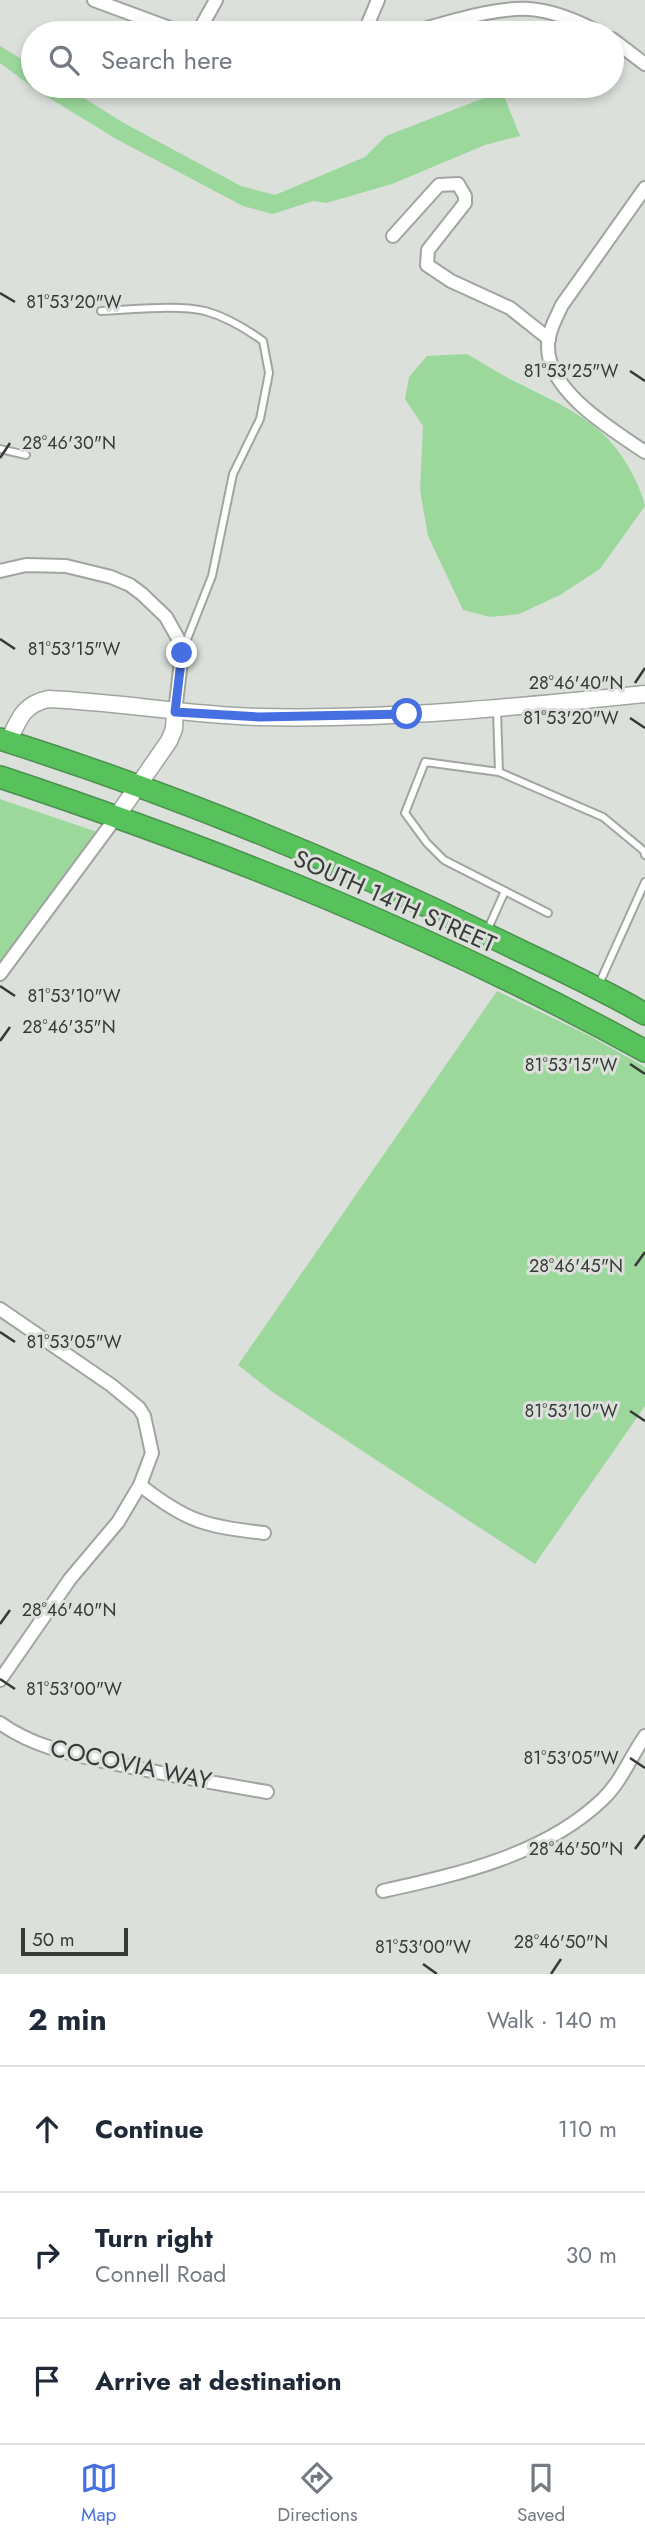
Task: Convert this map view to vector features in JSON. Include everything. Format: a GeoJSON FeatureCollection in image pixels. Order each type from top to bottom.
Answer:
{"type":"FeatureCollection","features":[{"type":"Feature","properties":{"kind":"highway","name":"SOUTH 14TH STREET"},"geometry":{"type":"LineString","coordinates":[[4,741],[138,786],[317,857],[391,889],[645,1014]]}},
{"type":"Feature","properties":{"kind":"highway","name":"SOUTH 14TH STREET"},"geometry":{"type":"LineString","coordinates":[[0,777],[219,853],[377,919],[538,995],[645,1051]]}},
{"type":"Feature","properties":{"kind":"street"},"geometry":{"type":"LineString","coordinates":[[93,0],[150,21]]}},
{"type":"Feature","properties":{"kind":"street"},"geometry":{"type":"LineString","coordinates":[[204,21],[216,0]]}},
{"type":"Feature","properties":{"kind":"street"},"geometry":{"type":"LineString","coordinates":[[369,21],[378,0]]}},
{"type":"Feature","properties":{"kind":"street"},"geometry":{"type":"LineString","coordinates":[[460,21],[533,5],[574,21]]}},
{"type":"Feature","properties":{"kind":"street"},"geometry":{"type":"LineString","coordinates":[[624,47],[644,60]]}},
{"type":"Feature","properties":{"kind":"street"},"geometry":{"type":"LineString","coordinates":[[393,236],[439,185],[458,184],[465,195],[465,203],[428,250],[427,265],[451,281],[510,308],[549,339]]}},
{"type":"Feature","properties":{"kind":"street"},"geometry":{"type":"LineString","coordinates":[[645,188],[562,305],[549,339],[550,359],[569,393],[582,407],[645,453]]}},
{"type":"Feature","properties":{"kind":"street"},"geometry":{"type":"LineString","coordinates":[[0,571],[26,565],[66,566],[111,577],[142,594],[166,617],[174,629],[182,653],[174,729],[169,741],[0,974]]}},
{"type":"Feature","properties":{"kind":"street"},"geometry":{"type":"LineString","coordinates":[[4,741],[26,708],[48,699],[175,712],[259,717],[321,717],[496,708],[645,694]]}},
{"type":"Feature","properties":{"kind":"street"},"geometry":{"type":"LineString","coordinates":[[0,1310],[100,1377],[139,1408],[152,1444],[147,1471],[117,1522],[70,1579],[0,1680]]}},
{"type":"Feature","properties":{"kind":"street"},"geometry":{"type":"LineString","coordinates":[[140,1485],[178,1513],[198,1522],[221,1528],[264,1533]]}},
{"type":"Feature","properties":{"kind":"street","name":"COCOVIA WAY"},"geometry":{"type":"LineString","coordinates":[[0,1723],[33,1742],[74,1754],[267,1793]]}},
{"type":"Feature","properties":{"kind":"street"},"geometry":{"type":"LineString","coordinates":[[383,1891],[455,1875],[499,1860],[573,1822],[605,1797],[645,1736]]}},
{"type":"Feature","properties":{"kind":"lane"},"geometry":{"type":"LineString","coordinates":[[101,312],[150,309],[203,311],[238,323],[263,341],[269,373],[260,419],[233,474],[212,576],[182,653]]}},
{"type":"Feature","properties":{"kind":"lane"},"geometry":{"type":"LineString","coordinates":[[0,449],[26,455]]}},
{"type":"Feature","properties":{"kind":"lane"},"geometry":{"type":"LineString","coordinates":[[496,708],[499,772]]}},
{"type":"Feature","properties":{"kind":"lane"},"geometry":{"type":"LineString","coordinates":[[548,913],[444,860],[427,843],[405,813],[425,762],[499,772],[603,817],[644,851],[645,855]]}},
{"type":"Feature","properties":{"kind":"lane"},"geometry":{"type":"LineString","coordinates":[[597,989],[645,882]]}},
{"type":"Feature","properties":{"kind":"lane"},"geometry":{"type":"LineString","coordinates":[[485,934],[505,891]]}},
{"type":"Feature","properties":{"kind":"green space"},"geometry":{"type":"Polygon","coordinates":[[[0,46],[21,59],[21,79],[0,63],[0,46]]]}},
{"type":"Feature","properties":{"kind":"green space"},"geometry":{"type":"Polygon","coordinates":[[[49,98],[84,98],[122,122],[241,186],[275,195],[365,157],[386,136],[484,98],[505,98],[520,136],[485,145],[392,184],[326,203],[313,201],[273,214],[243,206],[118,140],[49,98]]]}},
{"type":"Feature","properties":{"kind":"green space"},"geometry":{"type":"Polygon","coordinates":[[[467,354],[571,410],[602,433],[628,467],[645,506],[600,569],[560,595],[519,614],[490,617],[463,610],[428,536],[420,490],[423,426],[405,399],[409,377],[427,356],[467,354]]]}},
{"type":"Feature","properties":{"kind":"green space"},"geometry":{"type":"Polygon","coordinates":[[[0,799],[97,832],[0,969],[0,799]]]}},
{"type":"Feature","properties":{"kind":"green space"},"geometry":{"type":"Polygon","coordinates":[[[497,991],[590,1036],[645,1067],[645,1406],[535,1564],[271,1391],[238,1365],[497,991]]]}},
{"type":"Feature","properties":{"kind":"route"},"geometry":{"type":"LineString","coordinates":[[182,653],[175,712],[259,717],[407,714]]}}]}
